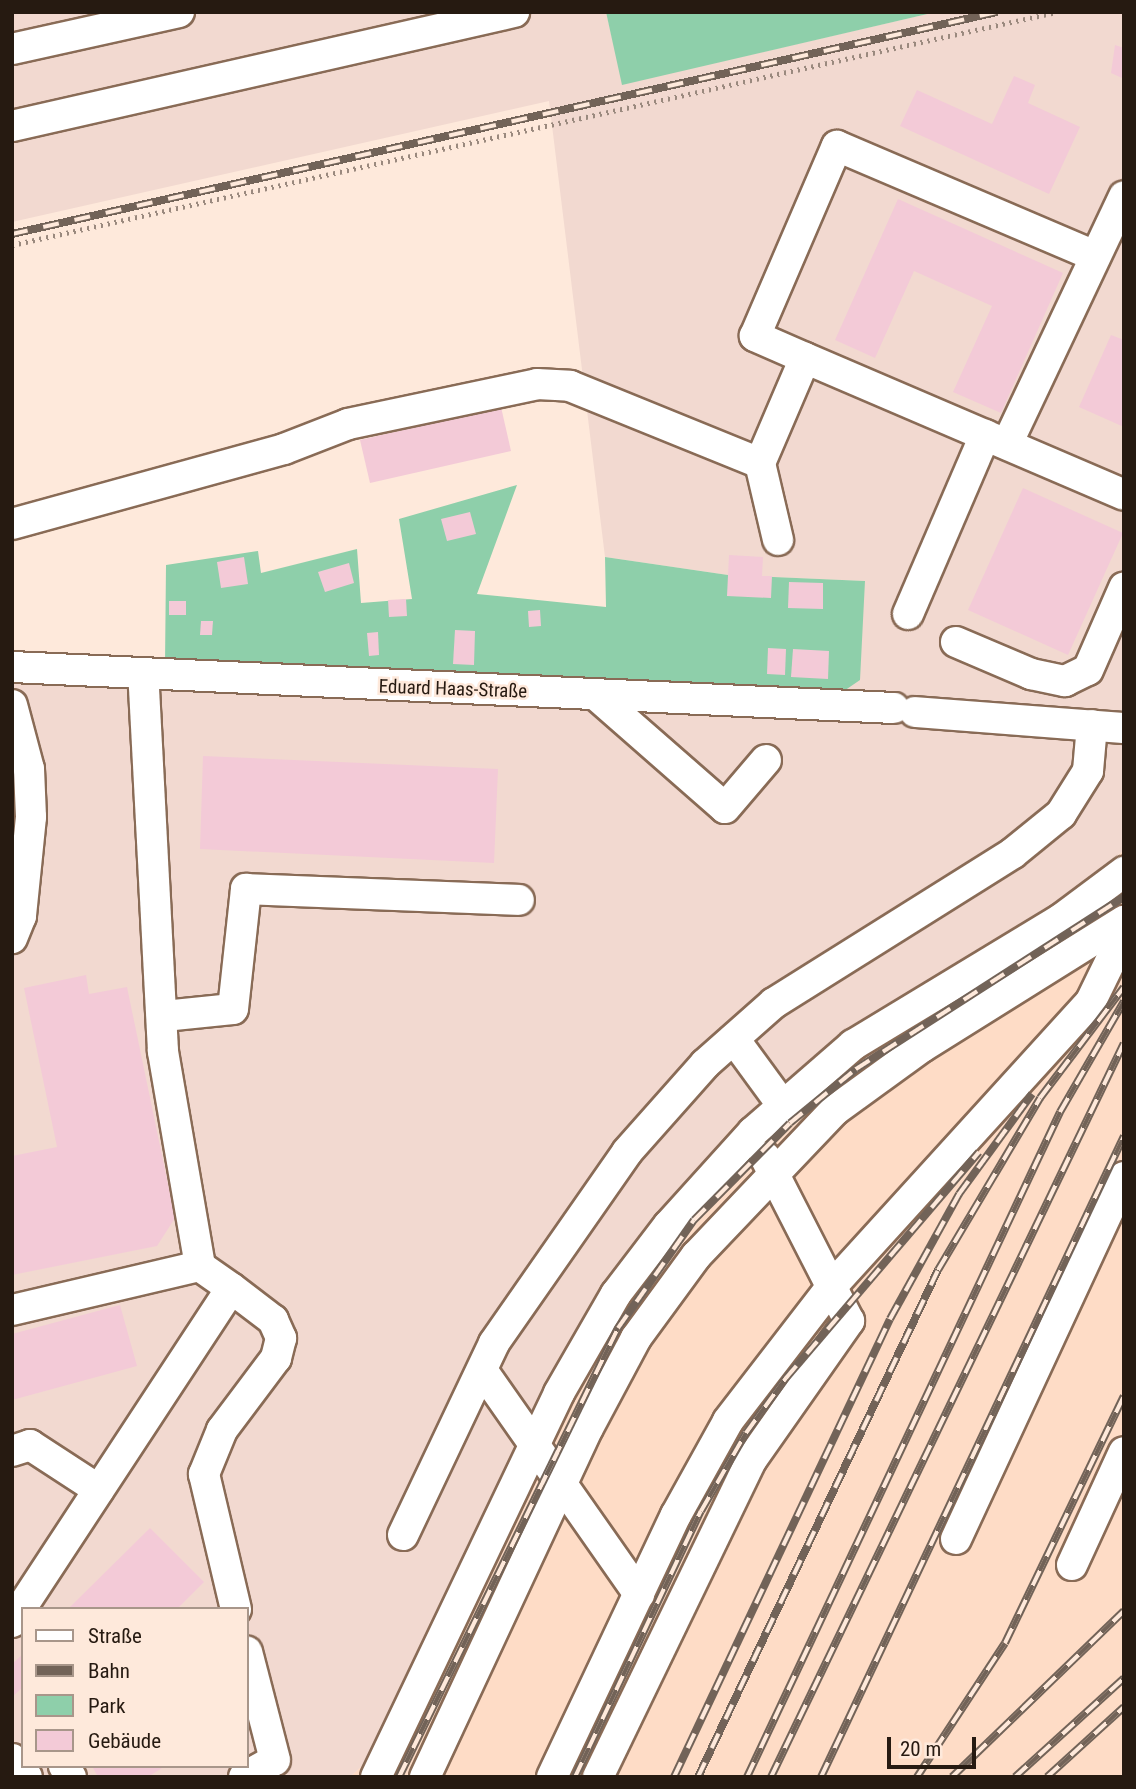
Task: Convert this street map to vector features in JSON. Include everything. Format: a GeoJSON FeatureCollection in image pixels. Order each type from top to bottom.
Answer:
{"type":"FeatureCollection","features":[{"type":"Feature","properties":{"kind":"street"},"geometry":{"type":"LineString","coordinates":[[12,49],[178,12]]}},
{"type":"Feature","properties":{"kind":"street"},"geometry":{"type":"LineString","coordinates":[[12,126],[514,12]]}},
{"type":"Feature","properties":{"kind":"street"},"geometry":{"type":"LineString","coordinates":[[1092,255],[837,146],[755,336],[1124,495]]}},
{"type":"Feature","properties":{"kind":"street"},"geometry":{"type":"LineString","coordinates":[[908,614],[996,439],[1124,196]]}},
{"type":"Feature","properties":{"kind":"street"},"geometry":{"type":"LineString","coordinates":[[778,540],[760,463],[805,358]]}},
{"type":"Feature","properties":{"kind":"street"},"geometry":{"type":"LineString","coordinates":[[12,524],[284,449],[348,424],[537,384],[570,386],[760,463]]}},
{"type":"Feature","properties":{"kind":"street"},"geometry":{"type":"LineString","coordinates":[[956,642],[1031,674],[1065,681],[1088,670],[1124,588]]}},
{"type":"Feature","properties":{"kind":"street","name":"Eduard Haas-Straße"},"geometry":{"type":"LineString","coordinates":[[12,667],[904,710],[1124,728]]}},
{"type":"Feature","properties":{"kind":"street"},"geometry":{"type":"LineString","coordinates":[[143,675],[164,1016],[163,1051],[200,1266],[273,1320],[281,1338],[276,1358],[222,1430],[204,1474],[234,1607]]}},
{"type":"Feature","properties":{"kind":"street"},"geometry":{"type":"LineString","coordinates":[[596,695],[725,807],[766,760]]}},
{"type":"Feature","properties":{"kind":"street"},"geometry":{"type":"LineString","coordinates":[[12,705],[29,769],[32,817],[22,916],[12,938]]}},
{"type":"Feature","properties":{"kind":"street"},"geometry":{"type":"LineString","coordinates":[[403,1535],[482,1370],[550,1258],[627,1152],[734,1039],[774,1003],[1013,853],[1061,814],[1088,771],[1092,725]]}},
{"type":"Feature","properties":{"kind":"street"},"geometry":{"type":"LineString","coordinates":[[376,1777],[534,1444],[616,1294],[753,1132],[853,1045],[1061,919],[1124,872]]}},
{"type":"Feature","properties":{"kind":"street"},"geometry":{"type":"LineString","coordinates":[[164,1016],[233,1009],[246,889],[519,900]]}},
{"type":"Feature","properties":{"kind":"street"},"geometry":{"type":"LineString","coordinates":[[425,1777],[561,1483],[636,1338],[696,1256],[773,1172],[835,1110],[911,1055],[1118,925]]}},
{"type":"Feature","properties":{"kind":"street"},"geometry":{"type":"LineString","coordinates":[[552,1777],[639,1594],[728,1420],[832,1286],[1091,1001],[1112,958],[1118,925]]}},
{"type":"Feature","properties":{"kind":"street"},"geometry":{"type":"LineString","coordinates":[[734,1039],[783,1106]]}},
{"type":"Feature","properties":{"kind":"street"},"geometry":{"type":"LineString","coordinates":[[597,1777],[752,1459],[849,1321],[753,1132]]}},
{"type":"Feature","properties":{"kind":"street"},"geometry":{"type":"LineString","coordinates":[[956,1539],[1124,1177]]}},
{"type":"Feature","properties":{"kind":"street"},"geometry":{"type":"LineString","coordinates":[[12,1310],[200,1266]]}},
{"type":"Feature","properties":{"kind":"street"},"geometry":{"type":"LineString","coordinates":[[22,1607],[231,1287]]}},
{"type":"Feature","properties":{"kind":"street"},"geometry":{"type":"LineString","coordinates":[[482,1370],[639,1594]]}},
{"type":"Feature","properties":{"kind":"street"},"geometry":{"type":"LineString","coordinates":[[12,1451],[30,1445],[99,1490]]}},
{"type":"Feature","properties":{"kind":"street"},"geometry":{"type":"LineString","coordinates":[[1072,1565],[1124,1452]]}},
{"type":"Feature","properties":{"kind":"street"},"geometry":{"type":"LineString","coordinates":[[244,1777],[275,1760],[248,1656]]}},
{"type":"Feature","properties":{"kind":"street"},"geometry":{"type":"LineString","coordinates":[[12,1759],[27,1777]]}},
{"type":"Feature","properties":{"kind":"path"},"geometry":{"type":"LineString","coordinates":[[12,245],[1056,12]]}},
{"type":"Feature","properties":{"kind":"shaded area"},"geometry":{"type":"Polygon","coordinates":[[[12,12],[606,12],[623,84],[936,12],[1124,12],[1124,850],[1052,908],[840,1037],[734,1125],[602,1283],[521,1435],[365,1763],[350,1777],[12,1777],[12,679],[902,721],[923,699],[838,695],[865,581],[728,575],[605,557],[549,101],[12,222],[12,12]]]}},
{"type":"Feature","properties":{"kind":"shaded area"},"geometry":{"type":"Polygon","coordinates":[[[1124,850],[1124,1777],[350,1777],[365,1763],[521,1435],[602,1283],[734,1125],[840,1037],[1052,908],[1124,850]]]}},
{"type":"Feature","properties":{"kind":"green space"},"geometry":{"type":"Polygon","coordinates":[[[606,12],[936,12],[622,85],[606,12]]]}},
{"type":"Feature","properties":{"kind":"green space"},"geometry":{"type":"Polygon","coordinates":[[[517,485],[477,594],[606,607],[605,557],[728,575],[865,581],[860,680],[838,695],[165,664],[166,565],[258,551],[261,573],[357,549],[361,603],[412,599],[399,519],[517,485]]]}},
{"type":"Feature","properties":{"kind":"building"},"geometry":{"type":"Polygon","coordinates":[[[1115,45],[1124,48],[1122,78],[1111,73],[1115,45]]]}},
{"type":"Feature","properties":{"kind":"building"},"geometry":{"type":"Polygon","coordinates":[[[1014,76],[1035,85],[1028,103],[1080,127],[1049,194],[900,126],[917,90],[992,124],[1014,76]]]}},
{"type":"Feature","properties":{"kind":"building"},"geometry":{"type":"Polygon","coordinates":[[[898,199],[1063,273],[1001,413],[953,392],[992,306],[914,271],[875,358],[835,340],[898,199]]]}},
{"type":"Feature","properties":{"kind":"building"},"geometry":{"type":"Polygon","coordinates":[[[1111,335],[1124,340],[1124,427],[1079,407],[1111,335]]]}},
{"type":"Feature","properties":{"kind":"building"},"geometry":{"type":"Polygon","coordinates":[[[501,407],[511,451],[370,483],[360,440],[501,407]]]}},
{"type":"Feature","properties":{"kind":"building"},"geometry":{"type":"Polygon","coordinates":[[[1023,488],[1123,533],[1068,655],[968,610],[1023,488]]]}},
{"type":"Feature","properties":{"kind":"building"},"geometry":{"type":"Polygon","coordinates":[[[470,512],[476,534],[447,541],[441,519],[470,512]]]}},
{"type":"Feature","properties":{"kind":"building"},"geometry":{"type":"Polygon","coordinates":[[[729,555],[763,557],[762,576],[772,576],[771,598],[727,596],[729,555]]]}},
{"type":"Feature","properties":{"kind":"building"},"geometry":{"type":"Polygon","coordinates":[[[244,557],[248,584],[221,588],[217,562],[244,557]]]}},
{"type":"Feature","properties":{"kind":"building"},"geometry":{"type":"Polygon","coordinates":[[[349,563],[354,583],[325,592],[318,572],[349,563]]]}},
{"type":"Feature","properties":{"kind":"building"},"geometry":{"type":"Polygon","coordinates":[[[789,582],[823,583],[823,609],[788,608],[789,582]]]}},
{"type":"Feature","properties":{"kind":"building"},"geometry":{"type":"Polygon","coordinates":[[[406,599],[407,616],[389,617],[388,600],[406,599]]]}},
{"type":"Feature","properties":{"kind":"building"},"geometry":{"type":"Polygon","coordinates":[[[169,601],[186,601],[186,615],[169,615],[169,601]]]}},
{"type":"Feature","properties":{"kind":"building"},"geometry":{"type":"Polygon","coordinates":[[[540,610],[541,626],[529,627],[528,611],[540,610]]]}},
{"type":"Feature","properties":{"kind":"building"},"geometry":{"type":"Polygon","coordinates":[[[201,621],[213,621],[212,635],[200,635],[201,621]]]}},
{"type":"Feature","properties":{"kind":"building"},"geometry":{"type":"Polygon","coordinates":[[[455,630],[475,631],[474,665],[453,664],[455,630]]]}},
{"type":"Feature","properties":{"kind":"building"},"geometry":{"type":"Polygon","coordinates":[[[378,632],[379,655],[369,656],[367,633],[378,632]]]}},
{"type":"Feature","properties":{"kind":"building"},"geometry":{"type":"Polygon","coordinates":[[[768,648],[786,649],[785,675],[767,674],[768,648]]]}},
{"type":"Feature","properties":{"kind":"building"},"geometry":{"type":"Polygon","coordinates":[[[793,649],[829,651],[828,679],[791,677],[793,649]]]}},
{"type":"Feature","properties":{"kind":"building"},"geometry":{"type":"Polygon","coordinates":[[[203,756],[498,769],[494,863],[200,849],[203,756]]]}},
{"type":"Feature","properties":{"kind":"building"},"geometry":{"type":"Polygon","coordinates":[[[86,975],[89,994],[127,987],[175,1218],[157,1246],[12,1275],[12,1156],[57,1147],[24,988],[86,975]]]}},
{"type":"Feature","properties":{"kind":"building"},"geometry":{"type":"Polygon","coordinates":[[[120,1305],[137,1366],[12,1400],[12,1334],[120,1305]]]}},
{"type":"Feature","properties":{"kind":"building"},"geometry":{"type":"Polygon","coordinates":[[[150,1528],[204,1582],[179,1607],[70,1607],[150,1528]]]}},
{"type":"Feature","properties":{"kind":"building"},"geometry":{"type":"Polygon","coordinates":[[[21,1656],[21,1689],[12,1697],[12,1664],[21,1656]]]}},
{"type":"Feature","properties":{"kind":"building"},"geometry":{"type":"Polygon","coordinates":[[[93,1768],[162,1768],[148,1777],[98,1777],[93,1768]]]}},
{"type":"Feature","properties":{"kind":"railway"},"geometry":{"type":"LineString","coordinates":[[12,234],[997,12]]}},
{"type":"Feature","properties":{"kind":"railway"},"geometry":{"type":"LineString","coordinates":[[399,1777],[618,1328],[694,1220],[790,1123],[856,1069],[1124,897]]}},
{"type":"Feature","properties":{"kind":"railway"},"geometry":{"type":"LineString","coordinates":[[698,1777],[938,1270],[1040,1098],[1124,987]]}},
{"type":"Feature","properties":{"kind":"railway"},"geometry":{"type":"LineString","coordinates":[[747,1777],[1060,1112],[1124,1001]]}},
{"type":"Feature","properties":{"kind":"railway"},"geometry":{"type":"LineString","coordinates":[[771,1777],[1124,1043]]}},
{"type":"Feature","properties":{"kind":"railway"},"geometry":{"type":"LineString","coordinates":[[674,1777],[890,1319],[959,1194],[1032,1094]]}},
{"type":"Feature","properties":{"kind":"railway"},"geometry":{"type":"LineString","coordinates":[[821,1777],[1124,1136]]}},
{"type":"Feature","properties":{"kind":"railway"},"geometry":{"type":"LineString","coordinates":[[575,1777],[701,1511],[746,1433],[786,1378],[979,1152]]}},
{"type":"Feature","properties":{"kind":"railway"},"geometry":{"type":"LineString","coordinates":[[917,1777],[1005,1643],[1124,1396]]}},
{"type":"Feature","properties":{"kind":"railway"},"geometry":{"type":"LineString","coordinates":[[952,1777],[1124,1611]]}},
{"type":"Feature","properties":{"kind":"railway"},"geometry":{"type":"LineString","coordinates":[[1015,1777],[1124,1678]]}},
{"type":"Feature","properties":{"kind":"railway"},"geometry":{"type":"LineString","coordinates":[[1047,1777],[1124,1707]]}}]}
